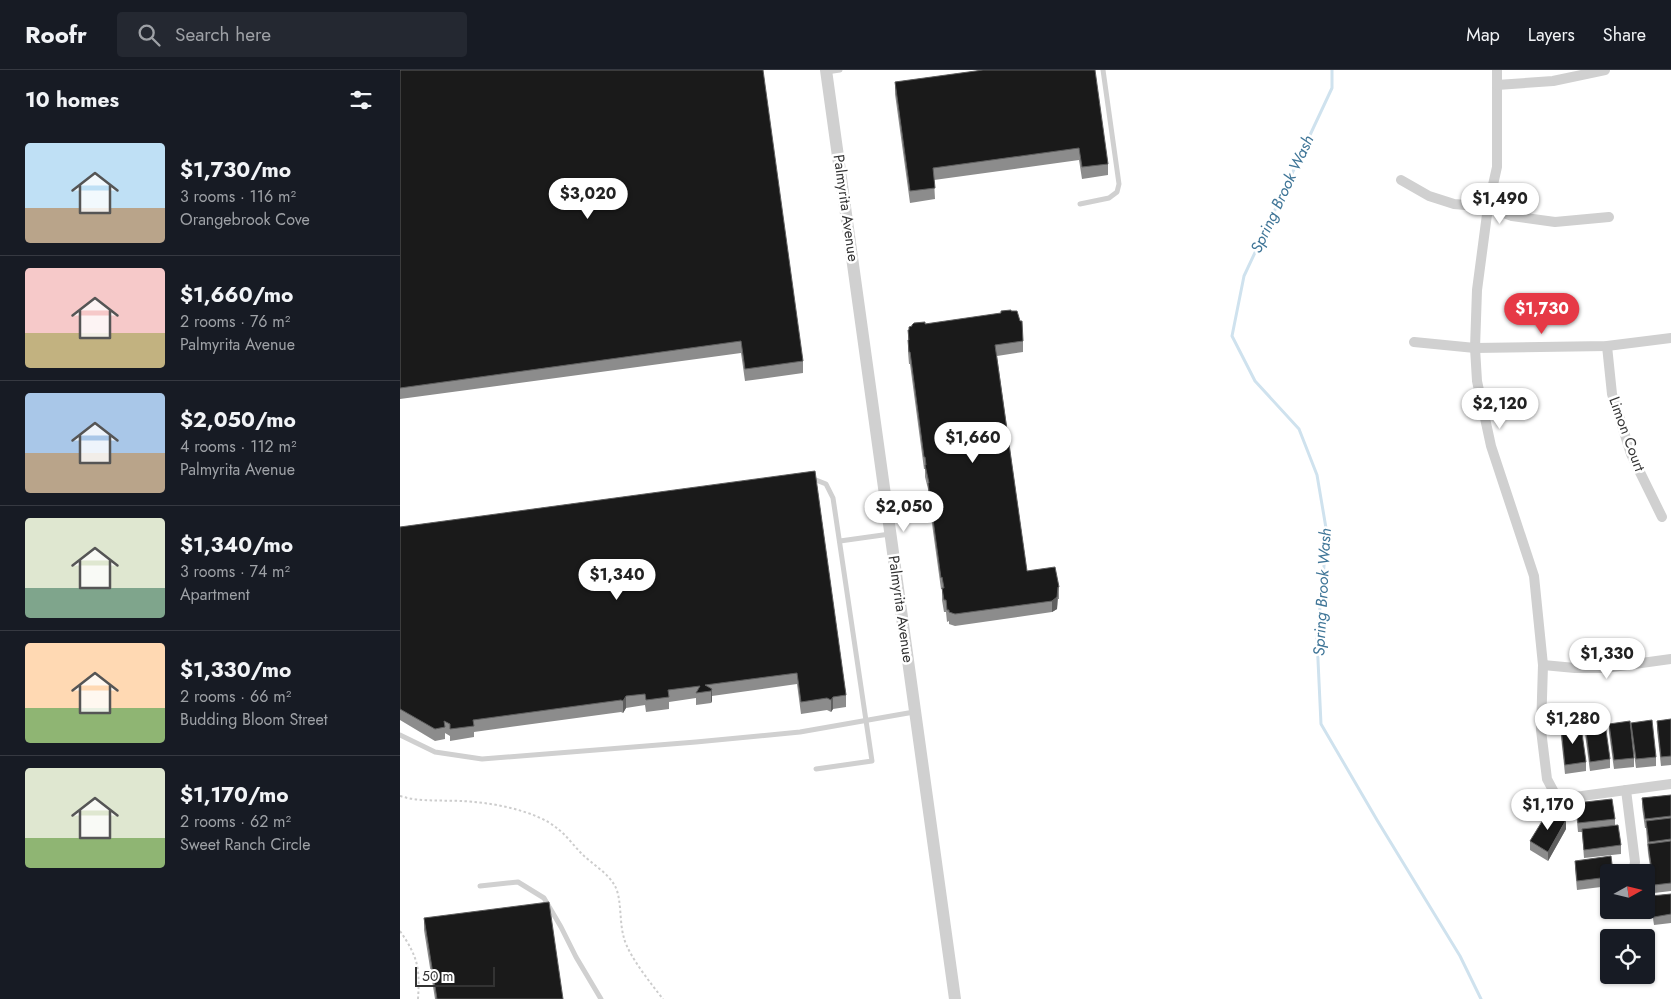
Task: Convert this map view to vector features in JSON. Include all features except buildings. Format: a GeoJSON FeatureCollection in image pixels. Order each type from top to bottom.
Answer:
{"type":"FeatureCollection","features":[{"type":"Feature","properties":{"kind":"street"},"geometry":{"type":"LineString","coordinates":[[1497,70],[1497,167],[1488,207],[1477,290],[1475,348],[1477,381],[1491,446],[1534,576],[1543,665],[1541,730],[1547,779],[1555,794],[1566,797],[1671,784]]}},
{"type":"Feature","properties":{"kind":"street"},"geometry":{"type":"LineString","coordinates":[[1497,85],[1553,81],[1605,70]]}},
{"type":"Feature","properties":{"kind":"street","name":"Palmyrita Avenue"},"geometry":{"type":"LineString","coordinates":[[826,71],[955,999]]}},
{"type":"Feature","properties":{"kind":"street"},"geometry":{"type":"LineString","coordinates":[[1401,180],[1429,196],[1454,204],[1488,207],[1512,216],[1555,222],[1609,217]]}},
{"type":"Feature","properties":{"kind":"street"},"geometry":{"type":"LineString","coordinates":[[1414,342],[1475,348],[1607,346],[1671,338]]}},
{"type":"Feature","properties":{"kind":"street","name":"Limon Court"},"geometry":{"type":"LineString","coordinates":[[1607,346],[1612,394],[1631,454],[1662,517]]}},
{"type":"Feature","properties":{"kind":"street"},"geometry":{"type":"LineString","coordinates":[[1543,665],[1605,668],[1671,659]]}},
{"type":"Feature","properties":{"kind":"street"},"geometry":{"type":"LineString","coordinates":[[1626,790],[1635,864]]}},
{"type":"Feature","properties":{"kind":"lane"},"geometry":{"type":"LineString","coordinates":[[826,71],[840,70]]}},
{"type":"Feature","properties":{"kind":"lane"},"geometry":{"type":"LineString","coordinates":[[1080,204],[1109,198],[1118,192],[1119,184],[1103,70]]}},
{"type":"Feature","properties":{"kind":"lane"},"geometry":{"type":"LineString","coordinates":[[804,478],[812,478],[826,484],[833,498],[872,761],[816,769]]}},
{"type":"Feature","properties":{"kind":"lane"},"geometry":{"type":"LineString","coordinates":[[840,541],[890,534]]}},
{"type":"Feature","properties":{"kind":"lane"},"geometry":{"type":"LineString","coordinates":[[400,734],[434,752],[482,758],[800,732],[915,712]]}},
{"type":"Feature","properties":{"kind":"lane"},"geometry":{"type":"LineString","coordinates":[[480,886],[518,882],[544,898],[601,999]]}},
{"type":"Feature","properties":{"kind":"path"},"geometry":{"type":"LineString","coordinates":[[400,796],[430,800],[481,802],[524,812],[545,820],[558,829],[615,885],[624,940],[642,971],[663,999]]}},
{"type":"Feature","properties":{"kind":"path"},"geometry":{"type":"LineString","coordinates":[[400,931],[417,963],[419,973],[418,999]]}},
{"type":"Feature","properties":{"kind":"waterway","name":"Spring Brook Wash"},"geometry":{"type":"LineString","coordinates":[[1332,70],[1332,88],[1244,276],[1232,336],[1255,381],[1299,429],[1317,475],[1327,534],[1317,639],[1321,724],[1460,956],[1481,999]]}}]}
